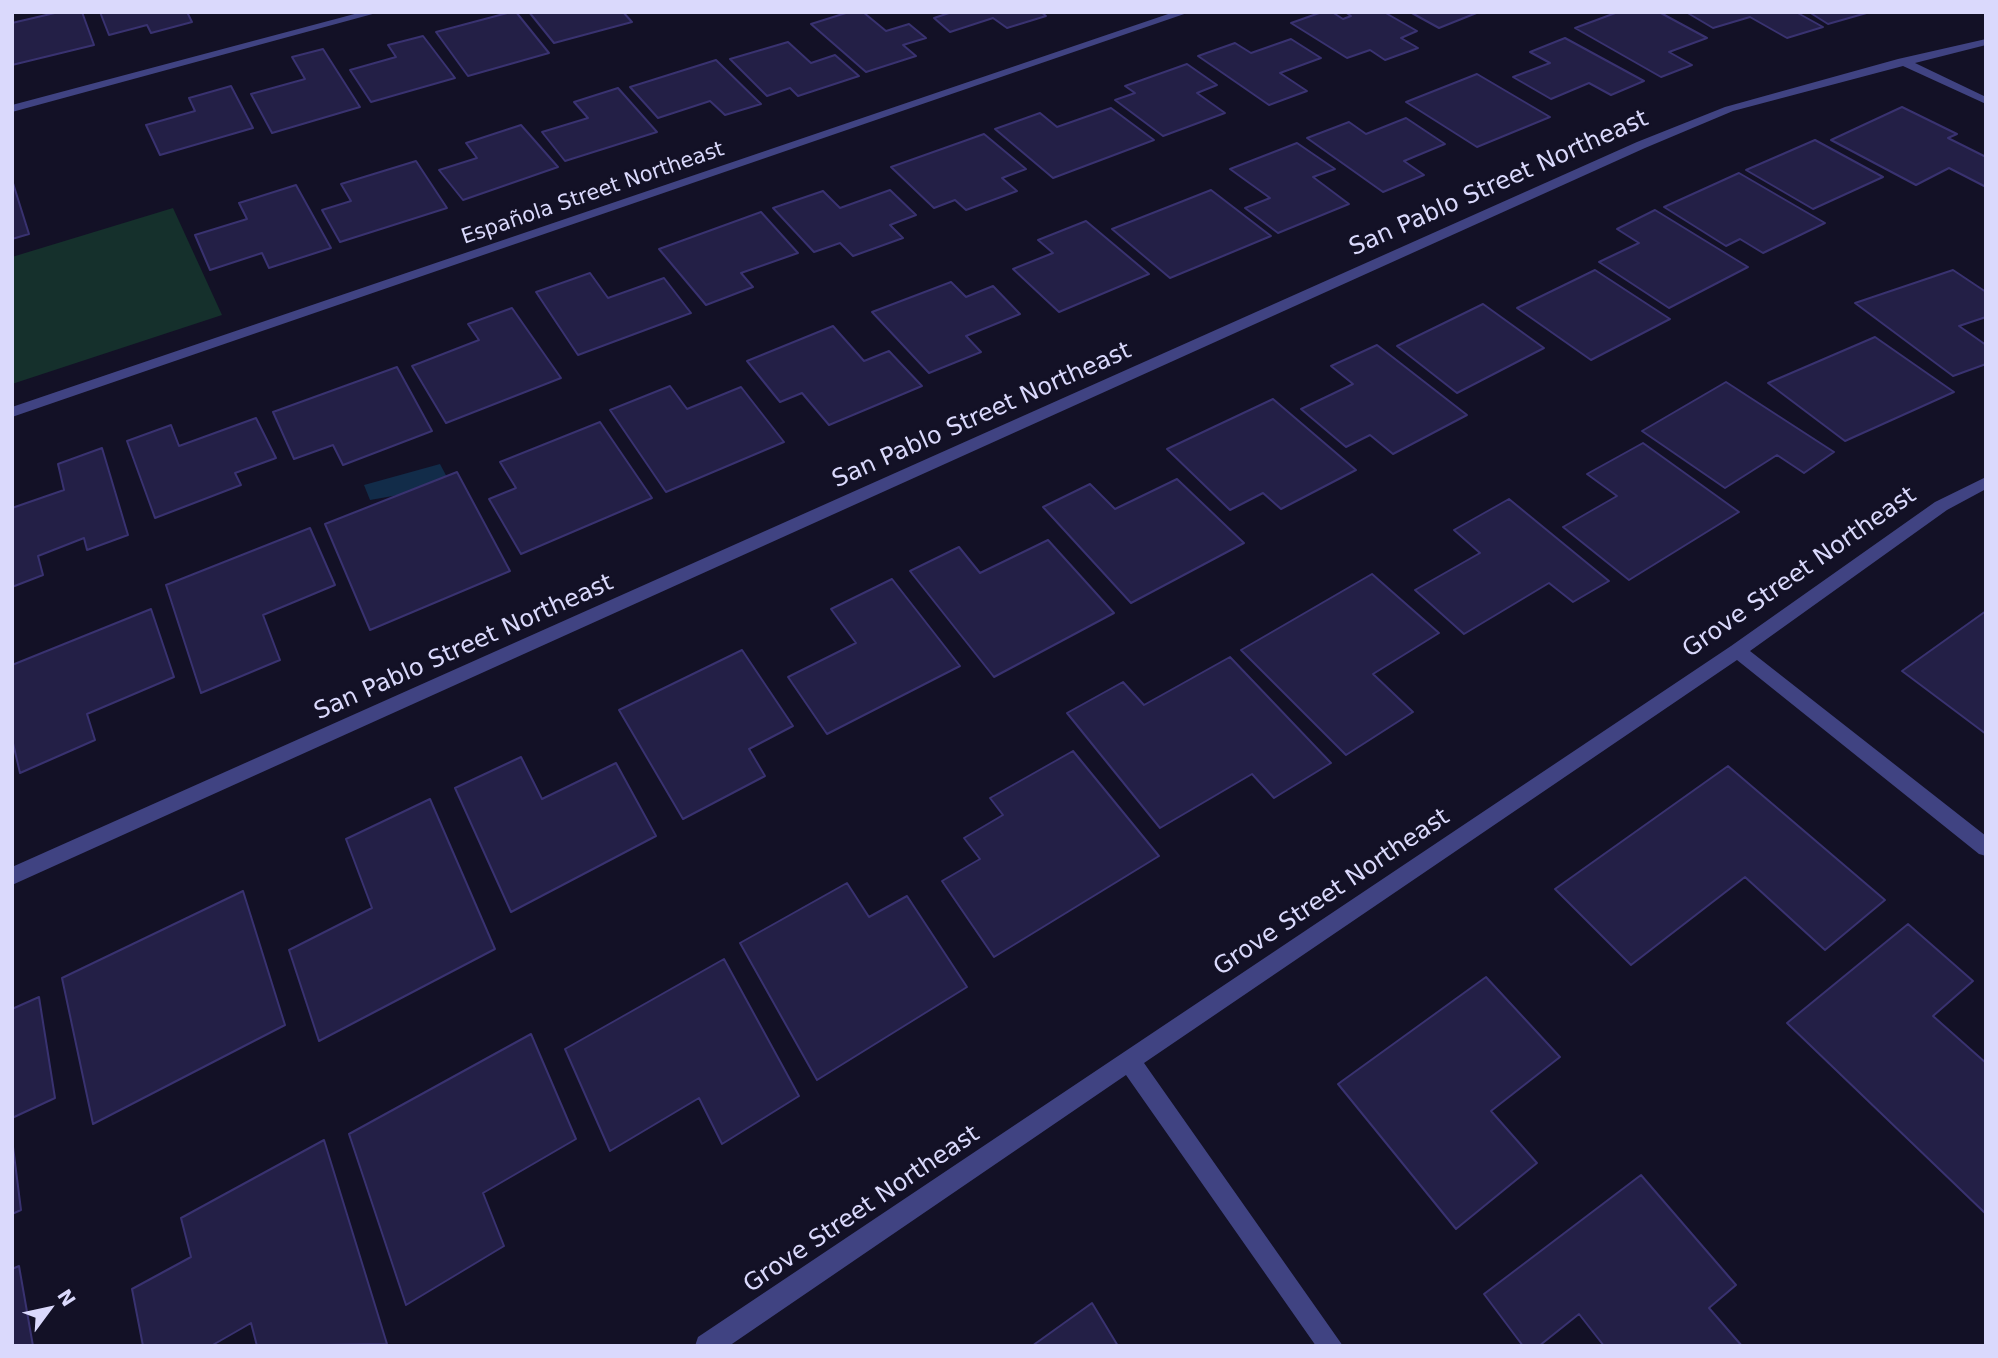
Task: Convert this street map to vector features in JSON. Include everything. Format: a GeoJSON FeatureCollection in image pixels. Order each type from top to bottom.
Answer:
{"type":"FeatureCollection","features":[{"type":"Feature","properties":{"kind":"street"},"geometry":{"type":"LineString","coordinates":[[12,109],[375,12]]}},
{"type":"Feature","properties":{"kind":"street","name":"Española Street Northeast"},"geometry":{"type":"LineString","coordinates":[[12,412],[1185,12]]}},
{"type":"Feature","properties":{"kind":"street","name":"San Pablo Street Northeast"},"geometry":{"type":"LineString","coordinates":[[12,876],[1641,145],[1729,109],[1902,61],[1986,42]]}},
{"type":"Feature","properties":{"kind":"street"},"geometry":{"type":"LineString","coordinates":[[1902,61],[1986,101]]}},
{"type":"Feature","properties":{"kind":"street","name":"Grove Street Northeast"},"geometry":{"type":"LineString","coordinates":[[707,1346],[1737,651],[1941,506],[1986,482]]}},
{"type":"Feature","properties":{"kind":"street"},"geometry":{"type":"LineString","coordinates":[[1737,651],[1986,848]]}},
{"type":"Feature","properties":{"kind":"street"},"geometry":{"type":"LineString","coordinates":[[1129,1061],[1331,1346]]}},
{"type":"Feature","properties":{"kind":"green space"},"geometry":{"type":"Polygon","coordinates":[[[173,208],[222,315],[12,384],[12,257],[173,208]]]}},
{"type":"Feature","properties":{"kind":"water"},"geometry":{"type":"Polygon","coordinates":[[[440,464],[449,481],[421,491],[370,500],[364,485],[440,464]]]}},
{"type":"Feature","properties":{"kind":"building"},"geometry":{"type":"Polygon","coordinates":[[[59,12],[82,12],[94,45],[12,65],[12,23],[59,12]]]}},
{"type":"Feature","properties":{"kind":"building"},"geometry":{"type":"Polygon","coordinates":[[[100,12],[187,12],[192,22],[151,33],[147,25],[109,35],[100,12]]]}},
{"type":"Feature","properties":{"kind":"building"},"geometry":{"type":"Polygon","coordinates":[[[516,12],[549,53],[468,76],[436,32],[516,12]]]}},
{"type":"Feature","properties":{"kind":"building"},"geometry":{"type":"Polygon","coordinates":[[[529,12],[623,12],[632,22],[554,43],[529,12]]]}},
{"type":"Feature","properties":{"kind":"building"},"geometry":{"type":"Polygon","coordinates":[[[849,12],[863,12],[886,31],[909,24],[926,38],[903,45],[916,56],[866,72],[811,24],[849,12]]]}},
{"type":"Feature","properties":{"kind":"building"},"geometry":{"type":"Polygon","coordinates":[[[952,12],[1041,12],[1046,16],[1007,28],[993,18],[950,32],[934,18],[952,12]]]}},
{"type":"Feature","properties":{"kind":"building"},"geometry":{"type":"Polygon","coordinates":[[[1322,12],[1332,12],[1343,19],[1351,16],[1345,12],[1384,12],[1417,31],[1401,38],[1418,48],[1385,60],[1370,50],[1347,58],[1291,23],[1322,12]]]}},
{"type":"Feature","properties":{"kind":"building"},"geometry":{"type":"Polygon","coordinates":[[[1410,12],[1479,12],[1439,28],[1410,12]]]}},
{"type":"Feature","properties":{"kind":"building"},"geometry":{"type":"Polygon","coordinates":[[[1618,12],[1659,12],[1707,38],[1669,52],[1692,65],[1661,77],[1575,28],[1618,12]]]}},
{"type":"Feature","properties":{"kind":"building"},"geometry":{"type":"Polygon","coordinates":[[[1686,12],[1796,12],[1823,27],[1787,38],[1750,17],[1713,28],[1686,12]]]}},
{"type":"Feature","properties":{"kind":"building"},"geometry":{"type":"Polygon","coordinates":[[[1809,12],[1870,12],[1828,24],[1809,12]]]}},
{"type":"Feature","properties":{"kind":"building"},"geometry":{"type":"Polygon","coordinates":[[[423,36],[455,78],[371,102],[350,70],[396,57],[388,45],[423,36]]]}},
{"type":"Feature","properties":{"kind":"building"},"geometry":{"type":"Polygon","coordinates":[[[1565,38],[1644,81],[1611,95],[1589,83],[1551,99],[1513,77],[1550,63],[1530,52],[1565,38]]]}},
{"type":"Feature","properties":{"kind":"building"},"geometry":{"type":"Polygon","coordinates":[[[1291,39],[1321,58],[1280,73],[1307,91],[1269,105],[1198,56],[1235,43],[1251,53],[1291,39]]]}},
{"type":"Feature","properties":{"kind":"building"},"geometry":{"type":"Polygon","coordinates":[[[788,42],[811,63],[835,55],[859,76],[798,96],[790,88],[767,96],[730,59],[788,42]]]}},
{"type":"Feature","properties":{"kind":"building"},"geometry":{"type":"Polygon","coordinates":[[[323,49],[360,107],[272,133],[251,94],[305,79],[292,57],[323,49]]]}},
{"type":"Feature","properties":{"kind":"building"},"geometry":{"type":"Polygon","coordinates":[[[716,60],[761,104],[725,115],[710,101],[658,118],[630,87],[716,60]]]}},
{"type":"Feature","properties":{"kind":"building"},"geometry":{"type":"Polygon","coordinates":[[[1187,64],[1217,85],[1197,93],[1225,113],[1163,136],[1115,100],[1135,93],[1125,86],[1187,64]]]}},
{"type":"Feature","properties":{"kind":"building"},"geometry":{"type":"Polygon","coordinates":[[[1477,74],[1550,117],[1477,147],[1406,102],[1477,74]]]}},
{"type":"Feature","properties":{"kind":"building"},"geometry":{"type":"Polygon","coordinates":[[[231,86],[253,128],[160,155],[146,125],[195,111],[189,98],[231,86]]]}},
{"type":"Feature","properties":{"kind":"building"},"geometry":{"type":"Polygon","coordinates":[[[618,88],[657,132],[565,161],[542,132],[588,118],[574,102],[618,88]]]}},
{"type":"Feature","properties":{"kind":"building"},"geometry":{"type":"Polygon","coordinates":[[[1902,107],[1957,134],[1948,138],[1986,157],[1986,187],[1949,168],[1916,185],[1831,140],[1902,107]]]}},
{"type":"Feature","properties":{"kind":"building"},"geometry":{"type":"Polygon","coordinates":[[[1111,108],[1154,140],[1053,178],[995,129],[1040,113],[1057,127],[1111,108]]]}},
{"type":"Feature","properties":{"kind":"building"},"geometry":{"type":"Polygon","coordinates":[[[1406,118],[1445,144],[1404,161],[1424,175],[1383,192],[1307,138],[1349,122],[1366,134],[1406,118]]]}},
{"type":"Feature","properties":{"kind":"building"},"geometry":{"type":"Polygon","coordinates":[[[521,125],[558,167],[463,200],[439,170],[477,158],[466,143],[521,125]]]}},
{"type":"Feature","properties":{"kind":"building"},"geometry":{"type":"Polygon","coordinates":[[[984,134],[1026,169],[1002,178],[1017,191],[966,210],[955,200],[934,208],[891,167],[984,134]]]}},
{"type":"Feature","properties":{"kind":"building"},"geometry":{"type":"Polygon","coordinates":[[[1815,140],[1883,177],[1813,209],[1746,170],[1815,140]]]}},
{"type":"Feature","properties":{"kind":"building"},"geometry":{"type":"Polygon","coordinates":[[[1297,143],[1335,169],[1313,177],[1349,204],[1278,233],[1245,208],[1270,198],[1230,169],[1297,143]]]}},
{"type":"Feature","properties":{"kind":"building"},"geometry":{"type":"Polygon","coordinates":[[[416,161],[447,208],[340,242],[322,210],[351,201],[341,184],[416,161]]]}},
{"type":"Feature","properties":{"kind":"building"},"geometry":{"type":"Polygon","coordinates":[[[1739,173],[1825,223],[1763,253],[1740,239],[1726,246],[1664,207],[1739,173]]]}},
{"type":"Feature","properties":{"kind":"building"},"geometry":{"type":"Polygon","coordinates":[[[12,180],[29,234],[12,239],[12,180]]]}},
{"type":"Feature","properties":{"kind":"building"},"geometry":{"type":"Polygon","coordinates":[[[296,185],[331,248],[269,268],[262,253],[210,270],[195,235],[247,219],[239,203],[296,185]]]}},
{"type":"Feature","properties":{"kind":"building"},"geometry":{"type":"Polygon","coordinates":[[[890,190],[916,215],[890,225],[903,238],[853,256],[840,243],[814,252],[773,208],[823,191],[840,208],[890,190]]]}},
{"type":"Feature","properties":{"kind":"building"},"geometry":{"type":"Polygon","coordinates":[[[1211,190],[1271,236],[1170,278],[1112,229],[1211,190]]]}},
{"type":"Feature","properties":{"kind":"building"},"geometry":{"type":"Polygon","coordinates":[[[1655,210],[1748,267],[1669,308],[1599,262],[1639,243],[1617,229],[1655,210]]]}},
{"type":"Feature","properties":{"kind":"building"},"geometry":{"type":"Polygon","coordinates":[[[761,212],[798,253],[741,273],[753,287],[706,305],[659,249],[761,212]]]}},
{"type":"Feature","properties":{"kind":"building"},"geometry":{"type":"Polygon","coordinates":[[[1086,221],[1149,274],[1059,312],[1013,269],[1053,253],[1038,240],[1086,221]]]}},
{"type":"Feature","properties":{"kind":"building"},"geometry":{"type":"Polygon","coordinates":[[[1595,270],[1670,319],[1591,360],[1517,308],[1595,270]]]}},
{"type":"Feature","properties":{"kind":"building"},"geometry":{"type":"Polygon","coordinates":[[[1953,270],[1986,292],[1986,317],[1959,326],[1986,345],[1986,364],[1953,376],[1855,303],[1953,270]]]}},
{"type":"Feature","properties":{"kind":"building"},"geometry":{"type":"Polygon","coordinates":[[[590,273],[608,298],[664,278],[691,313],[578,355],[536,292],[590,273]]]}},
{"type":"Feature","properties":{"kind":"building"},"geometry":{"type":"Polygon","coordinates":[[[951,282],[966,297],[993,286],[1020,314],[966,336],[981,352],[929,373],[872,312],[951,282]]]}},
{"type":"Feature","properties":{"kind":"building"},"geometry":{"type":"Polygon","coordinates":[[[1483,304],[1544,348],[1457,393],[1397,346],[1483,304]]]}},
{"type":"Feature","properties":{"kind":"building"},"geometry":{"type":"Polygon","coordinates":[[[512,308],[561,378],[446,423],[412,366],[479,340],[468,324],[512,308]]]}},
{"type":"Feature","properties":{"kind":"building"},"geometry":{"type":"Polygon","coordinates":[[[833,326],[864,361],[889,351],[922,386],[829,425],[802,393],[780,402],[747,361],[833,326]]]}},
{"type":"Feature","properties":{"kind":"building"},"geometry":{"type":"Polygon","coordinates":[[[1875,337],[1954,392],[1845,441],[1768,383],[1875,337]]]}},
{"type":"Feature","properties":{"kind":"building"},"geometry":{"type":"Polygon","coordinates":[[[1377,345],[1467,415],[1393,454],[1370,435],[1346,447],[1301,409],[1353,384],[1331,366],[1377,345]]]}},
{"type":"Feature","properties":{"kind":"building"},"geometry":{"type":"Polygon","coordinates":[[[397,367],[432,431],[343,465],[333,445],[294,459],[273,412],[397,367]]]}},
{"type":"Feature","properties":{"kind":"building"},"geometry":{"type":"Polygon","coordinates":[[[1726,382],[1834,452],[1804,473],[1777,455],[1725,488],[1642,431],[1726,382]]]}},
{"type":"Feature","properties":{"kind":"building"},"geometry":{"type":"Polygon","coordinates":[[[670,386],[687,409],[741,387],[784,442],[666,492],[610,410],[670,386]]]}},
{"type":"Feature","properties":{"kind":"building"},"geometry":{"type":"Polygon","coordinates":[[[1273,399],[1356,470],[1281,509],[1263,493],[1230,510],[1167,449],[1273,399]]]}},
{"type":"Feature","properties":{"kind":"building"},"geometry":{"type":"Polygon","coordinates":[[[256,418],[276,458],[235,473],[241,485],[155,518],[127,441],[171,425],[179,446],[256,418]]]}},
{"type":"Feature","properties":{"kind":"building"},"geometry":{"type":"Polygon","coordinates":[[[600,422],[652,498],[521,554],[489,499],[516,488],[500,462],[600,422]]]}},
{"type":"Feature","properties":{"kind":"building"},"geometry":{"type":"Polygon","coordinates":[[[1643,443],[1739,512],[1629,580],[1563,527],[1617,496],[1587,474],[1643,443]]]}},
{"type":"Feature","properties":{"kind":"building"},"geometry":{"type":"Polygon","coordinates":[[[102,448],[128,535],[87,550],[84,538],[38,556],[43,575],[12,587],[12,508],[64,490],[58,464],[102,448]]]}},
{"type":"Feature","properties":{"kind":"building"},"geometry":{"type":"Polygon","coordinates":[[[457,472],[510,571],[370,630],[325,524],[457,472]]]}},
{"type":"Feature","properties":{"kind":"building"},"geometry":{"type":"Polygon","coordinates":[[[1177,479],[1244,543],[1131,603],[1043,507],[1090,484],[1115,509],[1177,479]]]}},
{"type":"Feature","properties":{"kind":"building"},"geometry":{"type":"Polygon","coordinates":[[[1509,499],[1609,581],[1573,602],[1549,583],[1464,634],[1415,590],[1480,553],[1454,530],[1509,499]]]}},
{"type":"Feature","properties":{"kind":"building"},"geometry":{"type":"Polygon","coordinates":[[[310,528],[335,585],[263,615],[280,660],[201,693],[166,585],[310,528]]]}},
{"type":"Feature","properties":{"kind":"building"},"geometry":{"type":"Polygon","coordinates":[[[1048,540],[1114,613],[994,677],[910,571],[959,547],[980,573],[1048,540]]]}},
{"type":"Feature","properties":{"kind":"building"},"geometry":{"type":"Polygon","coordinates":[[[1372,574],[1439,633],[1373,674],[1413,712],[1346,755],[1241,650],[1372,574]]]}},
{"type":"Feature","properties":{"kind":"building"},"geometry":{"type":"Polygon","coordinates":[[[892,579],[960,666],[827,734],[788,677],[856,643],[831,609],[892,579]]]}},
{"type":"Feature","properties":{"kind":"building"},"geometry":{"type":"Polygon","coordinates":[[[151,609],[174,677],[87,714],[95,740],[20,773],[12,739],[12,665],[151,609]]]}},
{"type":"Feature","properties":{"kind":"building"},"geometry":{"type":"Polygon","coordinates":[[[1986,611],[1986,734],[1902,671],[1986,611]]]}},
{"type":"Feature","properties":{"kind":"building"},"geometry":{"type":"Polygon","coordinates":[[[742,650],[793,726],[749,749],[765,776],[683,819],[619,710],[742,650]]]}},
{"type":"Feature","properties":{"kind":"building"},"geometry":{"type":"Polygon","coordinates":[[[1230,657],[1331,763],[1274,798],[1252,774],[1160,828],[1067,713],[1123,682],[1144,705],[1230,657]]]}},
{"type":"Feature","properties":{"kind":"building"},"geometry":{"type":"Polygon","coordinates":[[[1073,751],[1159,856],[994,957],[942,881],[980,859],[964,838],[1003,815],[990,798],[1073,751]]]}},
{"type":"Feature","properties":{"kind":"building"},"geometry":{"type":"Polygon","coordinates":[[[521,757],[542,799],[616,763],[656,836],[511,912],[455,788],[521,757]]]}},
{"type":"Feature","properties":{"kind":"building"},"geometry":{"type":"Polygon","coordinates":[[[1728,766],[1885,900],[1825,950],[1745,877],[1631,965],[1555,889],[1728,766]]]}},
{"type":"Feature","properties":{"kind":"building"},"geometry":{"type":"Polygon","coordinates":[[[430,799],[495,949],[319,1041],[289,950],[372,908],[346,839],[430,799]]]}},
{"type":"Feature","properties":{"kind":"building"},"geometry":{"type":"Polygon","coordinates":[[[847,883],[869,917],[907,896],[967,987],[817,1080],[740,943],[847,883]]]}},
{"type":"Feature","properties":{"kind":"building"},"geometry":{"type":"Polygon","coordinates":[[[243,891],[285,1025],[93,1124],[62,978],[243,891]]]}},
{"type":"Feature","properties":{"kind":"building"},"geometry":{"type":"Polygon","coordinates":[[[1908,924],[1973,981],[1933,1016],[1986,1063],[1986,1214],[1787,1023],[1908,924]]]}},
{"type":"Feature","properties":{"kind":"building"},"geometry":{"type":"Polygon","coordinates":[[[724,959],[799,1096],[722,1144],[699,1098],[610,1151],[565,1049],[724,959]]]}},
{"type":"Feature","properties":{"kind":"building"},"geometry":{"type":"Polygon","coordinates":[[[1486,977],[1560,1057],[1491,1111],[1537,1163],[1456,1229],[1338,1084],[1486,977]]]}},
{"type":"Feature","properties":{"kind":"building"},"geometry":{"type":"Polygon","coordinates":[[[39,997],[55,1098],[12,1118],[12,1009],[39,997]]]}},
{"type":"Feature","properties":{"kind":"building"},"geometry":{"type":"Polygon","coordinates":[[[531,1034],[576,1139],[483,1193],[504,1246],[406,1305],[349,1134],[531,1034]]]}},
{"type":"Feature","properties":{"kind":"building"},"geometry":{"type":"Polygon","coordinates":[[[12,1139],[21,1210],[12,1214],[12,1139]]]}},
{"type":"Feature","properties":{"kind":"building"},"geometry":{"type":"Polygon","coordinates":[[[324,1140],[387,1344],[257,1346],[251,1323],[211,1346],[143,1346],[132,1289],[191,1257],[181,1218],[324,1140]]]}},
{"type":"Feature","properties":{"kind":"building"},"geometry":{"type":"Polygon","coordinates":[[[1641,1175],[1736,1285],[1709,1308],[1742,1346],[1604,1346],[1579,1314],[1539,1346],[1523,1346],[1484,1294],[1641,1175]]]}},
{"type":"Feature","properties":{"kind":"building"},"geometry":{"type":"Polygon","coordinates":[[[19,1266],[33,1346],[12,1346],[12,1269],[19,1266]]]}},
{"type":"Feature","properties":{"kind":"building"},"geometry":{"type":"Polygon","coordinates":[[[1092,1303],[1118,1346],[1032,1346],[1092,1303]]]}}]}
